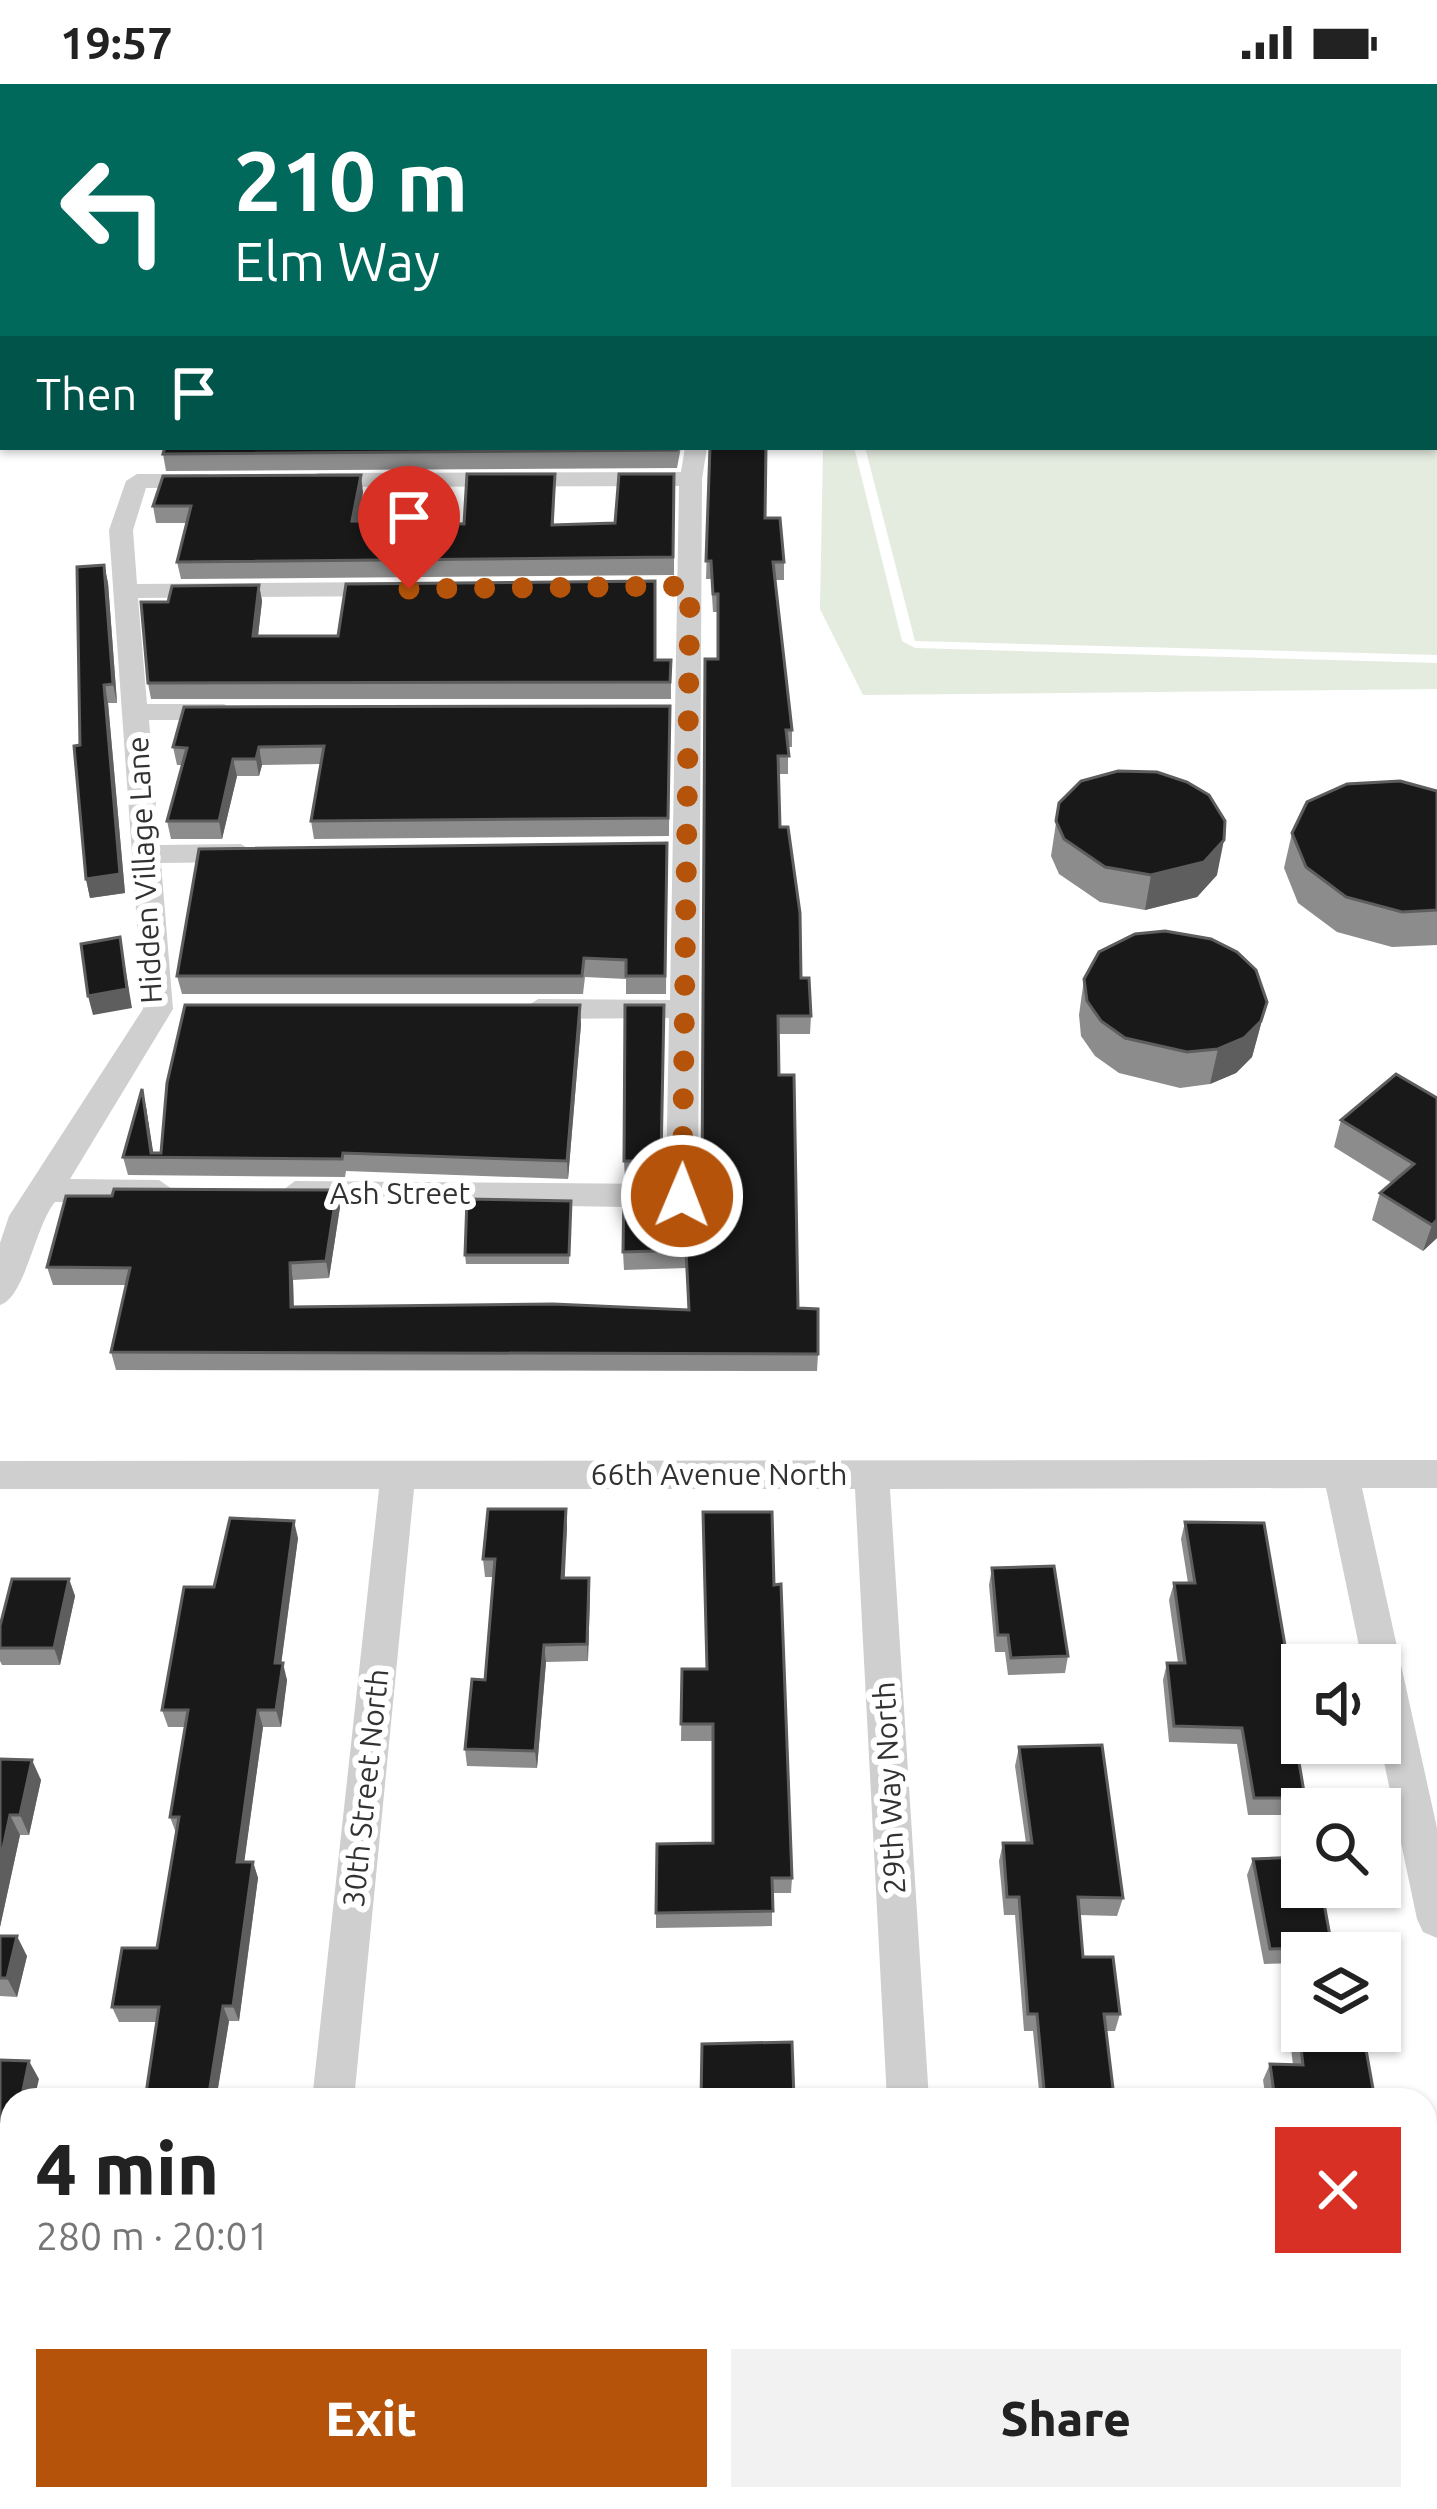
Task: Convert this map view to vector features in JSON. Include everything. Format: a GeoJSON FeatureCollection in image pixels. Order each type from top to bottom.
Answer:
{"type":"FeatureCollection","features":[{"type":"Feature","properties":{"kind":"street"},"geometry":{"type":"LineString","coordinates":[[518,1010],[686,1010],[676,848],[678,586],[696,450]]}},
{"type":"Feature","properties":{"kind":"street"},"geometry":{"type":"LineString","coordinates":[[299,481],[692,478]]}},
{"type":"Feature","properties":{"kind":"street","name":"Hidden Village Lane"},"geometry":{"type":"LineString","coordinates":[[0,1293],[25,1216],[170,1010],[147,854],[121,530],[137,482],[230,481]]}},
{"type":"Feature","properties":{"kind":"street"},"geometry":{"type":"LineString","coordinates":[[129,591],[409,589]]}},
{"type":"Feature","properties":{"kind":"street"},"geometry":{"type":"LineString","coordinates":[[136,712],[251,712]]}},
{"type":"Feature","properties":{"kind":"street"},"geometry":{"type":"LineString","coordinates":[[147,854],[265,853]]}},
{"type":"Feature","properties":{"kind":"street","name":"Ash Street"},"geometry":{"type":"LineString","coordinates":[[259,1192],[682,1196],[686,1010]]}},
{"type":"Feature","properties":{"kind":"street"},"geometry":{"type":"LineString","coordinates":[[47,1190],[188,1192]]}},
{"type":"Feature","properties":{"kind":"street","name":"66th Avenue North"},"geometry":{"type":"LineString","coordinates":[[0,1474],[1437,1474]]}},
{"type":"Feature","properties":{"kind":"street","name":"30th Street North"},"geometry":{"type":"LineString","coordinates":[[334,2088],[398,1475]]}},
{"type":"Feature","properties":{"kind":"street","name":"29th Way North"},"geometry":{"type":"LineString","coordinates":[[872,1475],[907,2088]]}},
{"type":"Feature","properties":{"kind":"street"},"geometry":{"type":"LineString","coordinates":[[1341,1475],[1437,1919]]}},
{"type":"Feature","properties":{"kind":"shaded area"},"geometry":{"type":"Polygon","coordinates":[[[823,450],[855,450],[902,641],[915,648],[1437,663],[1437,689],[863,695],[820,609],[823,450]]]}},
{"type":"Feature","properties":{"kind":"shaded area"},"geometry":{"type":"Polygon","coordinates":[[[866,450],[1437,450],[1437,655],[915,641],[866,450]]]}},
{"type":"Feature","properties":{"kind":"building"},"geometry":{"type":"Polygon","coordinates":[[[164,450],[677,450],[163,454],[164,450]]]}},
{"type":"Feature","properties":{"kind":"building"},"geometry":{"type":"Polygon","coordinates":[[[710,450],[766,450],[765,518],[780,518],[784,562],[773,562],[792,730],[786,730],[789,756],[778,756],[780,827],[788,827],[800,913],[801,978],[809,978],[811,1016],[778,1016],[779,1075],[794,1075],[798,1308],[818,1309],[818,1354],[111,1352],[130,1268],[47,1267],[66,1196],[112,1196],[114,1189],[337,1190],[326,1261],[290,1263],[291,1307],[553,1304],[689,1310],[686,1250],[623,1252],[624,1190],[693,1191],[702,1178],[705,659],[718,659],[718,594],[713,594],[711,561],[706,561],[710,450]]]}},
{"type":"Feature","properties":{"kind":"building"},"geometry":{"type":"Polygon","coordinates":[[[467,474],[555,474],[552,525],[615,523],[619,474],[674,474],[673,557],[177,562],[191,506],[153,506],[163,476],[361,475],[352,521],[464,524],[467,474]]]}},
{"type":"Feature","properties":{"kind":"building"},"geometry":{"type":"Polygon","coordinates":[[[104,565],[113,684],[104,685],[120,874],[86,879],[74,746],[80,745],[77,567],[104,565]]]}},
{"type":"Feature","properties":{"kind":"building"},"geometry":{"type":"Polygon","coordinates":[[[655,581],[655,660],[671,660],[670,682],[148,683],[141,602],[168,602],[172,586],[259,585],[253,636],[338,636],[346,584],[655,581]]]}},
{"type":"Feature","properties":{"kind":"building"},"geometry":{"type":"Polygon","coordinates":[[[670,706],[668,818],[311,821],[324,746],[259,747],[256,759],[233,759],[219,821],[167,821],[187,748],[173,747],[184,707],[670,706]]]}},
{"type":"Feature","properties":{"kind":"building"},"geometry":{"type":"Polygon","coordinates":[[[1118,771],[1157,772],[1209,795],[1225,821],[1224,840],[1204,862],[1151,875],[1105,867],[1064,839],[1056,821],[1059,803],[1081,781],[1118,771]]]}},
{"type":"Feature","properties":{"kind":"building"},"geometry":{"type":"Polygon","coordinates":[[[1400,781],[1437,791],[1437,910],[1402,912],[1346,897],[1306,867],[1292,833],[1307,802],[1347,784],[1400,781]]]}},
{"type":"Feature","properties":{"kind":"building"},"geometry":{"type":"Polygon","coordinates":[[[667,843],[665,976],[626,976],[626,960],[584,958],[582,976],[177,976],[199,849],[667,843]]]}},
{"type":"Feature","properties":{"kind":"building"},"geometry":{"type":"Polygon","coordinates":[[[1165,931],[1211,939],[1237,952],[1256,970],[1267,1002],[1261,1021],[1244,1038],[1218,1049],[1187,1052],[1125,1038],[1101,1021],[1087,1001],[1084,979],[1099,952],[1135,934],[1165,931]]]}},
{"type":"Feature","properties":{"kind":"building"},"geometry":{"type":"Polygon","coordinates":[[[120,937],[127,989],[88,996],[81,944],[120,937]]]}},
{"type":"Feature","properties":{"kind":"building"},"geometry":{"type":"Polygon","coordinates":[[[185,1005],[580,1005],[567,1161],[343,1153],[342,1159],[123,1157],[142,1089],[151,1153],[161,1153],[167,1083],[185,1005]]]}},
{"type":"Feature","properties":{"kind":"building"},"geometry":{"type":"Polygon","coordinates":[[[625,1005],[664,1005],[661,1161],[624,1161],[625,1005]]]}},
{"type":"Feature","properties":{"kind":"building"},"geometry":{"type":"Polygon","coordinates":[[[1396,1074],[1437,1098],[1437,1220],[1432,1225],[1380,1193],[1414,1164],[1341,1120],[1396,1074]]]}},
{"type":"Feature","properties":{"kind":"building"},"geometry":{"type":"Polygon","coordinates":[[[467,1199],[571,1201],[569,1255],[465,1255],[467,1199]]]}},
{"type":"Feature","properties":{"kind":"building"},"geometry":{"type":"Polygon","coordinates":[[[488,1509],[566,1509],[562,1578],[589,1578],[587,1644],[544,1645],[535,1751],[465,1749],[472,1679],[485,1680],[495,1559],[483,1559],[488,1509]]]}},
{"type":"Feature","properties":{"kind":"building"},"geometry":{"type":"Polygon","coordinates":[[[703,1512],[772,1512],[774,1585],[781,1584],[792,1878],[772,1878],[773,1911],[656,1913],[657,1844],[713,1843],[713,1724],[681,1724],[682,1669],[707,1669],[703,1512]]]}},
{"type":"Feature","properties":{"kind":"building"},"geometry":{"type":"Polygon","coordinates":[[[230,1518],[294,1521],[275,1663],[283,1663],[276,1710],[258,1710],[237,1862],[253,1862],[233,2006],[223,2006],[210,2088],[147,2088],[159,2007],[112,2007],[122,1948],[157,1948],[179,1817],[170,1817],[188,1710],[162,1710],[184,1587],[214,1587],[230,1518]]]}},
{"type":"Feature","properties":{"kind":"building"},"geometry":{"type":"Polygon","coordinates":[[[1185,1522],[1264,1523],[1285,1644],[1281,1644],[1281,1764],[1299,1764],[1303,1788],[1281,1788],[1281,1798],[1254,1798],[1242,1728],[1174,1726],[1167,1663],[1185,1663],[1174,1583],[1195,1583],[1185,1522]]]}},
{"type":"Feature","properties":{"kind":"building"},"geometry":{"type":"Polygon","coordinates":[[[1054,1566],[1068,1656],[1011,1658],[1008,1635],[998,1635],[992,1568],[1054,1566]]]}},
{"type":"Feature","properties":{"kind":"building"},"geometry":{"type":"Polygon","coordinates":[[[12,1579],[69,1579],[54,1648],[0,1648],[0,1626],[12,1579]]]}},
{"type":"Feature","properties":{"kind":"building"},"geometry":{"type":"Polygon","coordinates":[[[1102,1745],[1123,1898],[1078,1897],[1083,1957],[1113,1957],[1120,2014],[1104,2014],[1113,2088],[1044,2088],[1037,2014],[1028,2014],[1019,1897],[1007,1897],[1003,1843],[1032,1843],[1019,1747],[1102,1745]]]}},
{"type":"Feature","properties":{"kind":"building"},"geometry":{"type":"Polygon","coordinates":[[[0,1759],[32,1760],[20,1815],[10,1815],[0,1862],[0,1759]]]}},
{"type":"Feature","properties":{"kind":"building"},"geometry":{"type":"Polygon","coordinates":[[[1281,1858],[1281,1908],[1325,1908],[1329,1932],[1281,1932],[1281,1949],[1270,1949],[1253,1859],[1281,1858]]]}},
{"type":"Feature","properties":{"kind":"building"},"geometry":{"type":"Polygon","coordinates":[[[0,1936],[17,1936],[7,1978],[0,1978],[0,1936]]]}},
{"type":"Feature","properties":{"kind":"building"},"geometry":{"type":"Polygon","coordinates":[[[792,2042],[794,2088],[701,2088],[702,2044],[792,2042]]]}},
{"type":"Feature","properties":{"kind":"building"},"geometry":{"type":"Polygon","coordinates":[[[1301,2052],[1366,2052],[1373,2088],[1273,2088],[1270,2064],[1303,2065],[1301,2052]]]}},
{"type":"Feature","properties":{"kind":"building"},"geometry":{"type":"Polygon","coordinates":[[[0,2060],[29,2061],[23,2088],[0,2088],[0,2060]]]}},
{"type":"Feature","properties":{"kind":"route"},"geometry":{"type":"LineString","coordinates":[[409,589],[690,586],[682,1196]]}}]}
